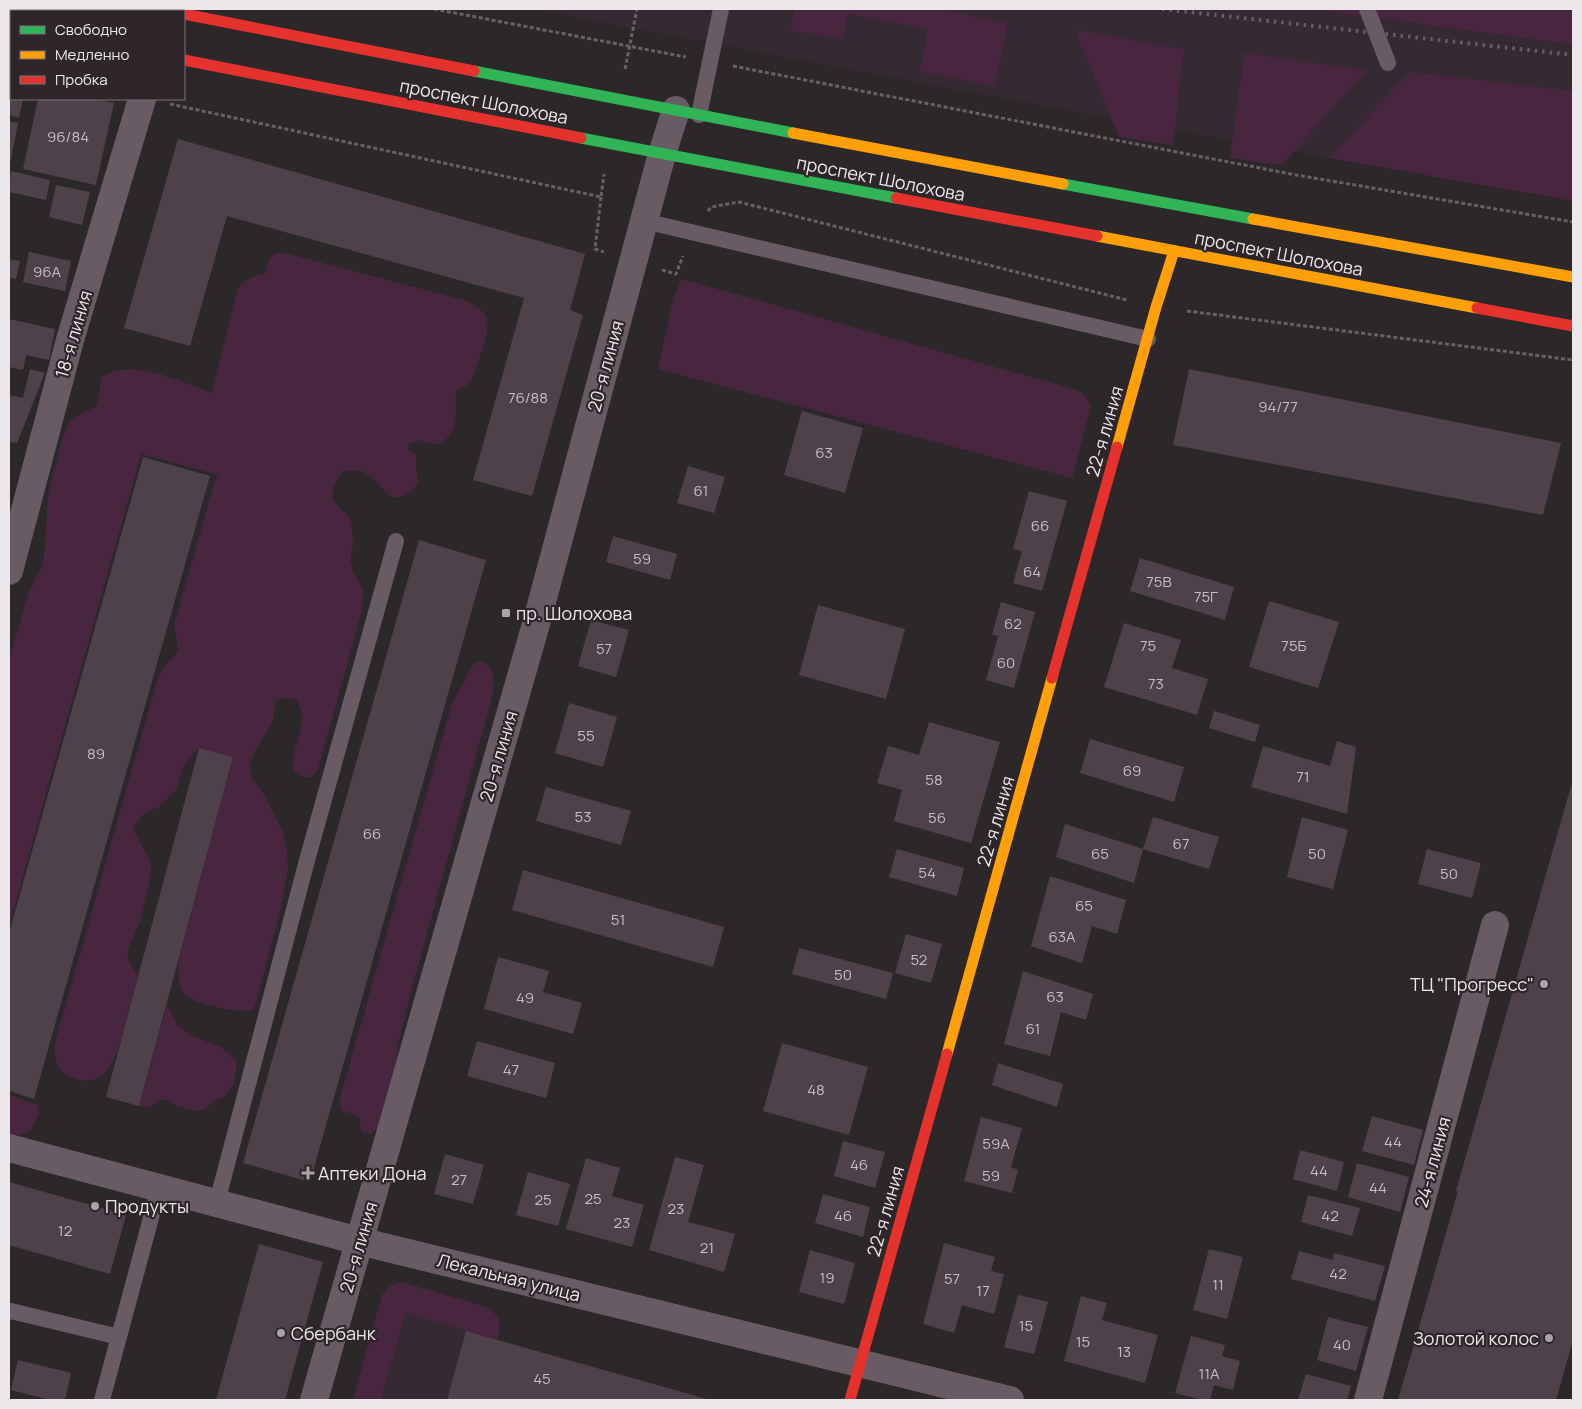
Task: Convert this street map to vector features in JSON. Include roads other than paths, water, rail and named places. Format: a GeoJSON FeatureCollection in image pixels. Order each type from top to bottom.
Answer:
{"type":"FeatureCollection","features":[{"type":"Feature","properties":{"kind":"main road","name":"проспект Шолохова"},"geometry":{"type":"LineString","coordinates":[[185,14],[687,113],[1244,218],[1573,277]]}},
{"type":"Feature","properties":{"kind":"main road","name":"проспект Шолохова"},"geometry":{"type":"LineString","coordinates":[[185,60],[662,154],[1573,326]]}},
{"type":"Feature","properties":{"kind":"main road","name":"22-я линия"},"geometry":{"type":"LineString","coordinates":[[850,1400],[1156,307],[1174,251]]}},
{"type":"Feature","properties":{"kind":"street","name":"18-я линия"},"geometry":{"type":"LineString","coordinates":[[9,571],[20,482],[153,101]]}},
{"type":"Feature","properties":{"kind":"street","name":"20-я линия"},"geometry":{"type":"LineString","coordinates":[[314,1400],[536,624],[662,154],[687,113]]}},
{"type":"Feature","properties":{"kind":"street","name":"24-я линия"},"geometry":{"type":"LineString","coordinates":[[1368,1400],[1496,925]]}},
{"type":"Feature","properties":{"kind":"street","name":"Лекальная улица"},"geometry":{"type":"LineString","coordinates":[[9,1148],[360,1241],[861,1363],[972,1396],[1010,1400]]}},
{"type":"Feature","properties":{"kind":"lane"},"geometry":{"type":"LineString","coordinates":[[687,113],[710,61],[721,9]]}},
{"type":"Feature","properties":{"kind":"lane"},"geometry":{"type":"LineString","coordinates":[[1367,9],[1388,63]]}},
{"type":"Feature","properties":{"kind":"lane"},"geometry":{"type":"LineString","coordinates":[[644,221],[1148,339]]}},
{"type":"Feature","properties":{"kind":"lane"},"geometry":{"type":"LineString","coordinates":[[217,1202],[306,864],[396,541]]}},
{"type":"Feature","properties":{"kind":"lane"},"geometry":{"type":"LineString","coordinates":[[102,1400],[159,1188]]}},
{"type":"Feature","properties":{"kind":"lane"},"geometry":{"type":"LineString","coordinates":[[9,1312],[11,1310],[119,1337]]}},
{"type":"Feature","properties":{"kind":"railway"},"geometry":{"type":"LineString","coordinates":[[1162,9],[1573,55]]}},
{"type":"Feature","properties":{"kind":"place","name":"пр. Шолохова"},"geometry":{"type":"Point","coordinates":[506,613]}},
{"type":"Feature","properties":{"kind":"place","name":"ТЦ \"Прогресс\""},"geometry":{"type":"Point","coordinates":[1544,984]}},
{"type":"Feature","properties":{"kind":"place","name":"Аптеки Дона"},"geometry":{"type":"Point","coordinates":[308,1173]}},
{"type":"Feature","properties":{"kind":"place","name":"Продукты"},"geometry":{"type":"Point","coordinates":[95,1206]}},
{"type":"Feature","properties":{"kind":"place","name":"Сбербанк"},"geometry":{"type":"Point","coordinates":[281,1333]}},
{"type":"Feature","properties":{"kind":"place","name":"Золотой колос"},"geometry":{"type":"Point","coordinates":[1549,1338]}}]}
